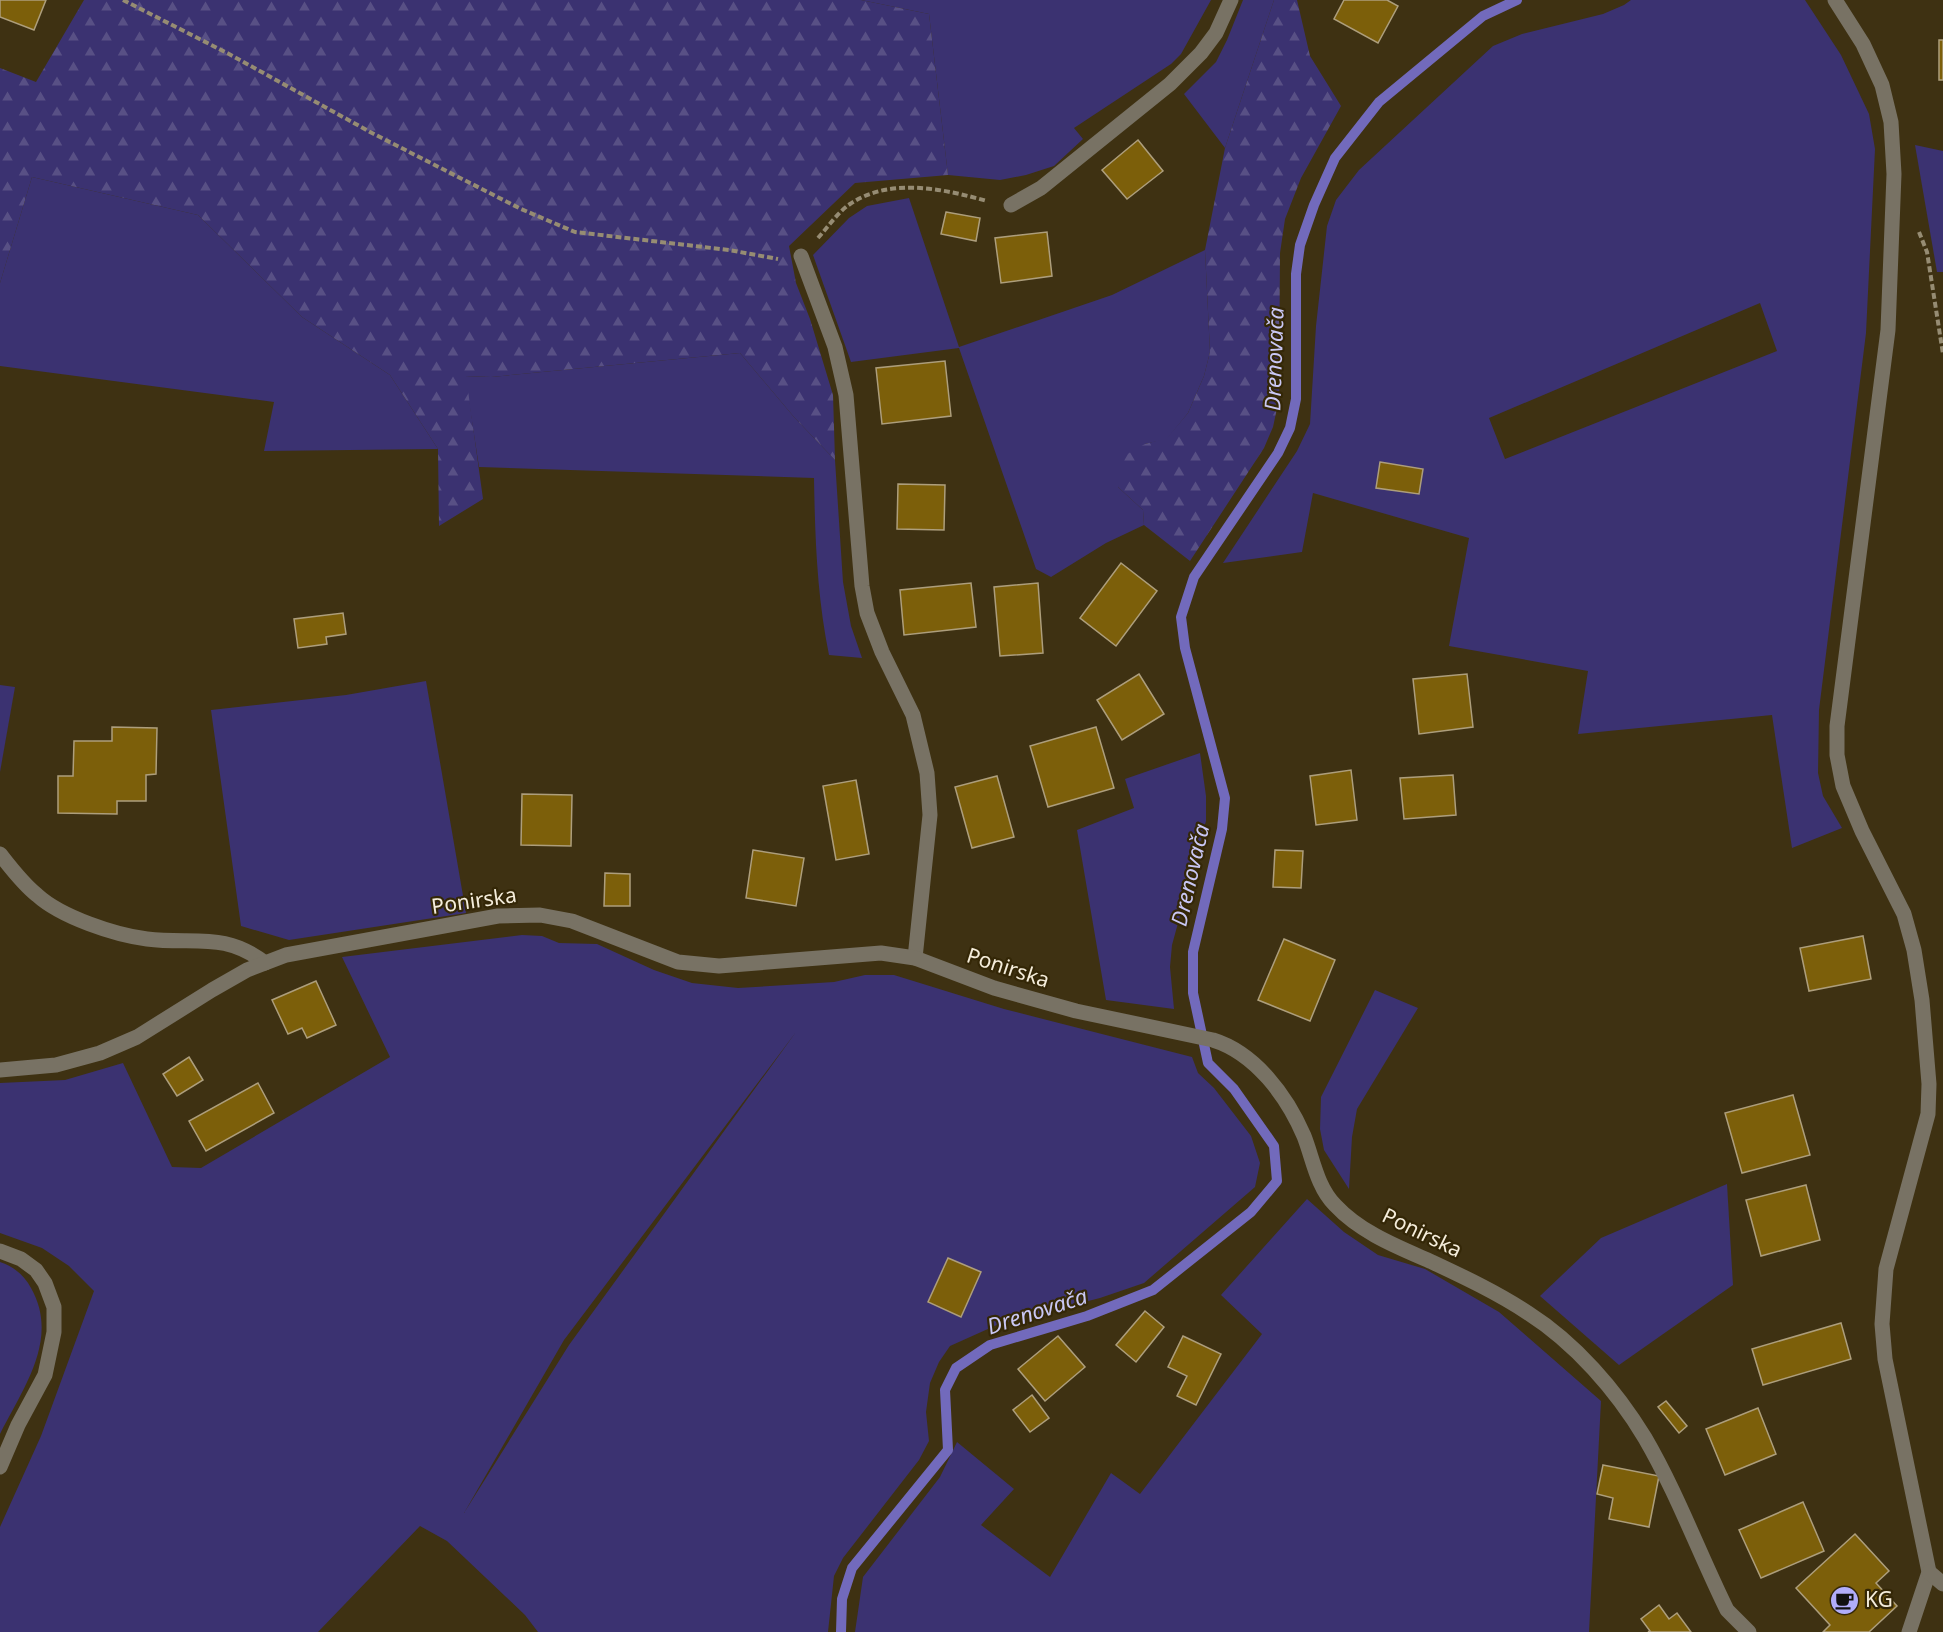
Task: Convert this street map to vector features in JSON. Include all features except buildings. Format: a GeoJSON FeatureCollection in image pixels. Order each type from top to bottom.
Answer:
{"type":"FeatureCollection","features":[{"type":"Feature","properties":{"kind":"street"},"geometry":{"type":"LineString","coordinates":[[1011,205],[1041,188],[1170,84],[1201,53],[1216,33],[1231,0]]}},
{"type":"Feature","properties":{"kind":"street"},"geometry":{"type":"LineString","coordinates":[[1835,0],[1863,44],[1882,85],[1891,122],[1894,164],[1888,330],[1837,726],[1837,755],[1843,786],[1862,831],[1904,914],[1914,950],[1922,1000],[1929,1084],[1928,1114],[1886,1269],[1882,1324],[1885,1359],[1929,1572],[1909,1632]]}},
{"type":"Feature","properties":{"kind":"street"},"geometry":{"type":"LineString","coordinates":[[801,256],[836,347],[846,395],[862,586],[867,613],[882,652],[913,715],[927,773],[930,815],[915,958]]}},
{"type":"Feature","properties":{"kind":"street"},"geometry":{"type":"LineString","coordinates":[[0,854],[37,896],[80,920],[116,933],[147,939],[211,941],[235,945],[251,951],[266,963]]}},
{"type":"Feature","properties":{"kind":"street","name":"Ponirska"},"geometry":{"type":"LineString","coordinates":[[0,1070],[56,1065],[100,1053],[137,1037],[248,970],[286,955],[498,916],[521,914],[572,921],[678,962],[719,966],[881,954],[915,958],[994,988],[1076,1011],[1228,1044],[1264,1075],[1288,1104],[1304,1135],[1324,1191],[1346,1216],[1377,1237],[1460,1275],[1529,1313],[1584,1359],[1622,1405],[1645,1438],[1727,1610],[1749,1632]]}},
{"type":"Feature","properties":{"kind":"street"},"geometry":{"type":"LineString","coordinates":[[0,1251],[21,1259],[36,1270],[45,1283],[54,1307],[54,1332],[45,1375],[18,1425],[0,1467]]}},
{"type":"Feature","properties":{"kind":"street"},"geometry":{"type":"LineString","coordinates":[[1929,1572],[1943,1584]]}},
{"type":"Feature","properties":{"kind":"path"},"geometry":{"type":"LineString","coordinates":[[123,0],[228,54],[381,138],[521,209],[575,232],[729,250],[785,261],[801,256],[848,205],[865,195],[921,188],[946,191],[998,205],[1011,205]]}},
{"type":"Feature","properties":{"kind":"path"},"geometry":{"type":"LineString","coordinates":[[1915,222],[1928,252],[1943,354]]}},
{"type":"Feature","properties":{"kind":"green space"},"geometry":{"type":"Polygon","coordinates":[[[84,0],[861,0],[929,14],[948,175],[855,183],[789,246],[796,283],[810,319],[833,395],[835,460],[794,417],[740,353],[491,377],[466,376],[483,499],[439,526],[438,449],[390,375],[302,317],[198,215],[32,177],[0,283],[0,68],[36,82],[84,0]]]}},
{"type":"Feature","properties":{"kind":"green space"},"geometry":{"type":"Polygon","coordinates":[[[861,0],[1211,0],[1181,54],[1171,64],[1074,128],[1083,139],[1054,166],[1000,180],[948,175],[929,14],[861,0]]]}},
{"type":"Feature","properties":{"kind":"green space"},"geometry":{"type":"Polygon","coordinates":[[[1243,0],[1274,0],[1225,148],[1184,94],[1216,62],[1243,0]]]}},
{"type":"Feature","properties":{"kind":"green space"},"geometry":{"type":"Polygon","coordinates":[[[1274,0],[1297,0],[1310,56],[1341,106],[1301,178],[1285,219],[1280,253],[1279,399],[1273,427],[1264,448],[1190,561],[1144,525],[1143,510],[1118,487],[1122,457],[1145,444],[1167,438],[1188,413],[1204,376],[1210,352],[1205,250],[1225,148],[1274,0]]]}},
{"type":"Feature","properties":{"kind":"green space"},"geometry":{"type":"Polygon","coordinates":[[[1631,0],[1805,0],[1841,55],[1869,114],[1875,149],[1866,333],[1819,710],[1818,773],[1823,796],[1842,828],[1792,848],[1772,715],[1578,734],[1588,671],[1449,646],[1469,538],[1313,493],[1302,552],[1223,563],[1297,451],[1310,424],[1316,326],[1327,226],[1336,200],[1359,170],[1493,46],[1522,34],[1603,14],[1631,0]],[[1760,303],[1489,418],[1505,459],[1777,351],[1760,303]]]}},
{"type":"Feature","properties":{"kind":"green space"},"geometry":{"type":"Polygon","coordinates":[[[1915,145],[1943,151],[1943,272],[1937,272],[1915,145]]]}},
{"type":"Feature","properties":{"kind":"green space"},"geometry":{"type":"Polygon","coordinates":[[[32,177],[198,215],[302,317],[390,375],[438,449],[264,451],[274,402],[0,366],[0,283],[32,177]]]}},
{"type":"Feature","properties":{"kind":"green space"},"geometry":{"type":"Polygon","coordinates":[[[909,198],[959,347],[1112,295],[1205,250],[1210,352],[1204,376],[1188,413],[1167,439],[1145,444],[1118,487],[1143,510],[1144,525],[1106,543],[1051,577],[1036,569],[959,348],[851,362],[813,255],[849,218],[867,206],[909,198]]]}},
{"type":"Feature","properties":{"kind":"green space"},"geometry":{"type":"Polygon","coordinates":[[[740,353],[794,417],[835,460],[843,582],[851,626],[862,658],[829,655],[817,567],[814,478],[479,467],[465,376],[491,377],[740,353]]]}},
{"type":"Feature","properties":{"kind":"green space"},"geometry":{"type":"Polygon","coordinates":[[[426,681],[466,913],[289,940],[241,926],[211,710],[346,695],[426,681]]]}},
{"type":"Feature","properties":{"kind":"green space"},"geometry":{"type":"Polygon","coordinates":[[[0,685],[15,687],[0,772],[0,685]]]}},
{"type":"Feature","properties":{"kind":"green space"},"geometry":{"type":"Polygon","coordinates":[[[1200,753],[1206,796],[1206,821],[1172,945],[1170,967],[1174,1009],[1106,1000],[1077,830],[1134,808],[1125,779],[1200,753]]]}},
{"type":"Feature","properties":{"kind":"green space"},"geometry":{"type":"Polygon","coordinates":[[[522,935],[542,936],[559,943],[597,944],[654,970],[692,983],[738,988],[834,982],[865,975],[894,975],[1004,1009],[1192,1057],[1198,1073],[1214,1088],[1251,1136],[1260,1163],[1255,1187],[1144,1283],[1100,1298],[999,1324],[950,1346],[939,1362],[930,1383],[926,1412],[929,1441],[919,1460],[843,1558],[834,1576],[828,1632],[538,1632],[525,1615],[447,1541],[420,1526],[318,1632],[0,1632],[0,1527],[41,1436],[94,1291],[69,1266],[42,1248],[0,1233],[0,1083],[65,1080],[123,1063],[172,1167],[201,1168],[390,1057],[342,957],[522,935]],[[796,1032],[564,1340],[464,1513],[569,1345],[796,1032]]]}},
{"type":"Feature","properties":{"kind":"green space"},"geometry":{"type":"Polygon","coordinates":[[[1375,990],[1418,1008],[1357,1109],[1352,1137],[1349,1189],[1324,1150],[1320,1129],[1321,1097],[1375,990]]]}},
{"type":"Feature","properties":{"kind":"green space"},"geometry":{"type":"Polygon","coordinates":[[[1727,1184],[1733,1285],[1619,1365],[1540,1296],[1601,1238],[1727,1184]]]}},
{"type":"Feature","properties":{"kind":"green space"},"geometry":{"type":"Polygon","coordinates":[[[1307,1199],[1344,1232],[1378,1255],[1425,1269],[1499,1312],[1601,1401],[1589,1632],[855,1632],[863,1577],[940,1477],[957,1442],[1014,1489],[981,1525],[1050,1577],[1111,1473],[1140,1494],[1262,1334],[1221,1295],[1307,1199]]]}},
{"type":"Feature","properties":{"kind":"green space"},"geometry":{"type":"Polygon","coordinates":[[[0,1262],[14,1269],[31,1288],[39,1307],[42,1326],[40,1344],[28,1381],[0,1434],[0,1262]]]}},
{"type":"Feature","properties":{"kind":"waterway","name":"Drenovača"},"geometry":{"type":"LineString","coordinates":[[841,1632],[842,1599],[852,1568],[948,1450],[945,1390],[956,1368],[990,1345],[1087,1316],[1153,1290],[1251,1212],[1277,1181],[1274,1146],[1234,1089],[1208,1063],[1193,993],[1193,952],[1222,829],[1225,798],[1185,648],[1181,617],[1194,577],[1278,453],[1290,428],[1296,399],[1296,274],[1300,245],[1314,205],[1335,158],[1379,102],[1483,16],[1517,0]]}},
{"type":"Feature","properties":{"kind":"place","name":"KG"},"geometry":{"type":"Point","coordinates":[1844,1600]}}]}
